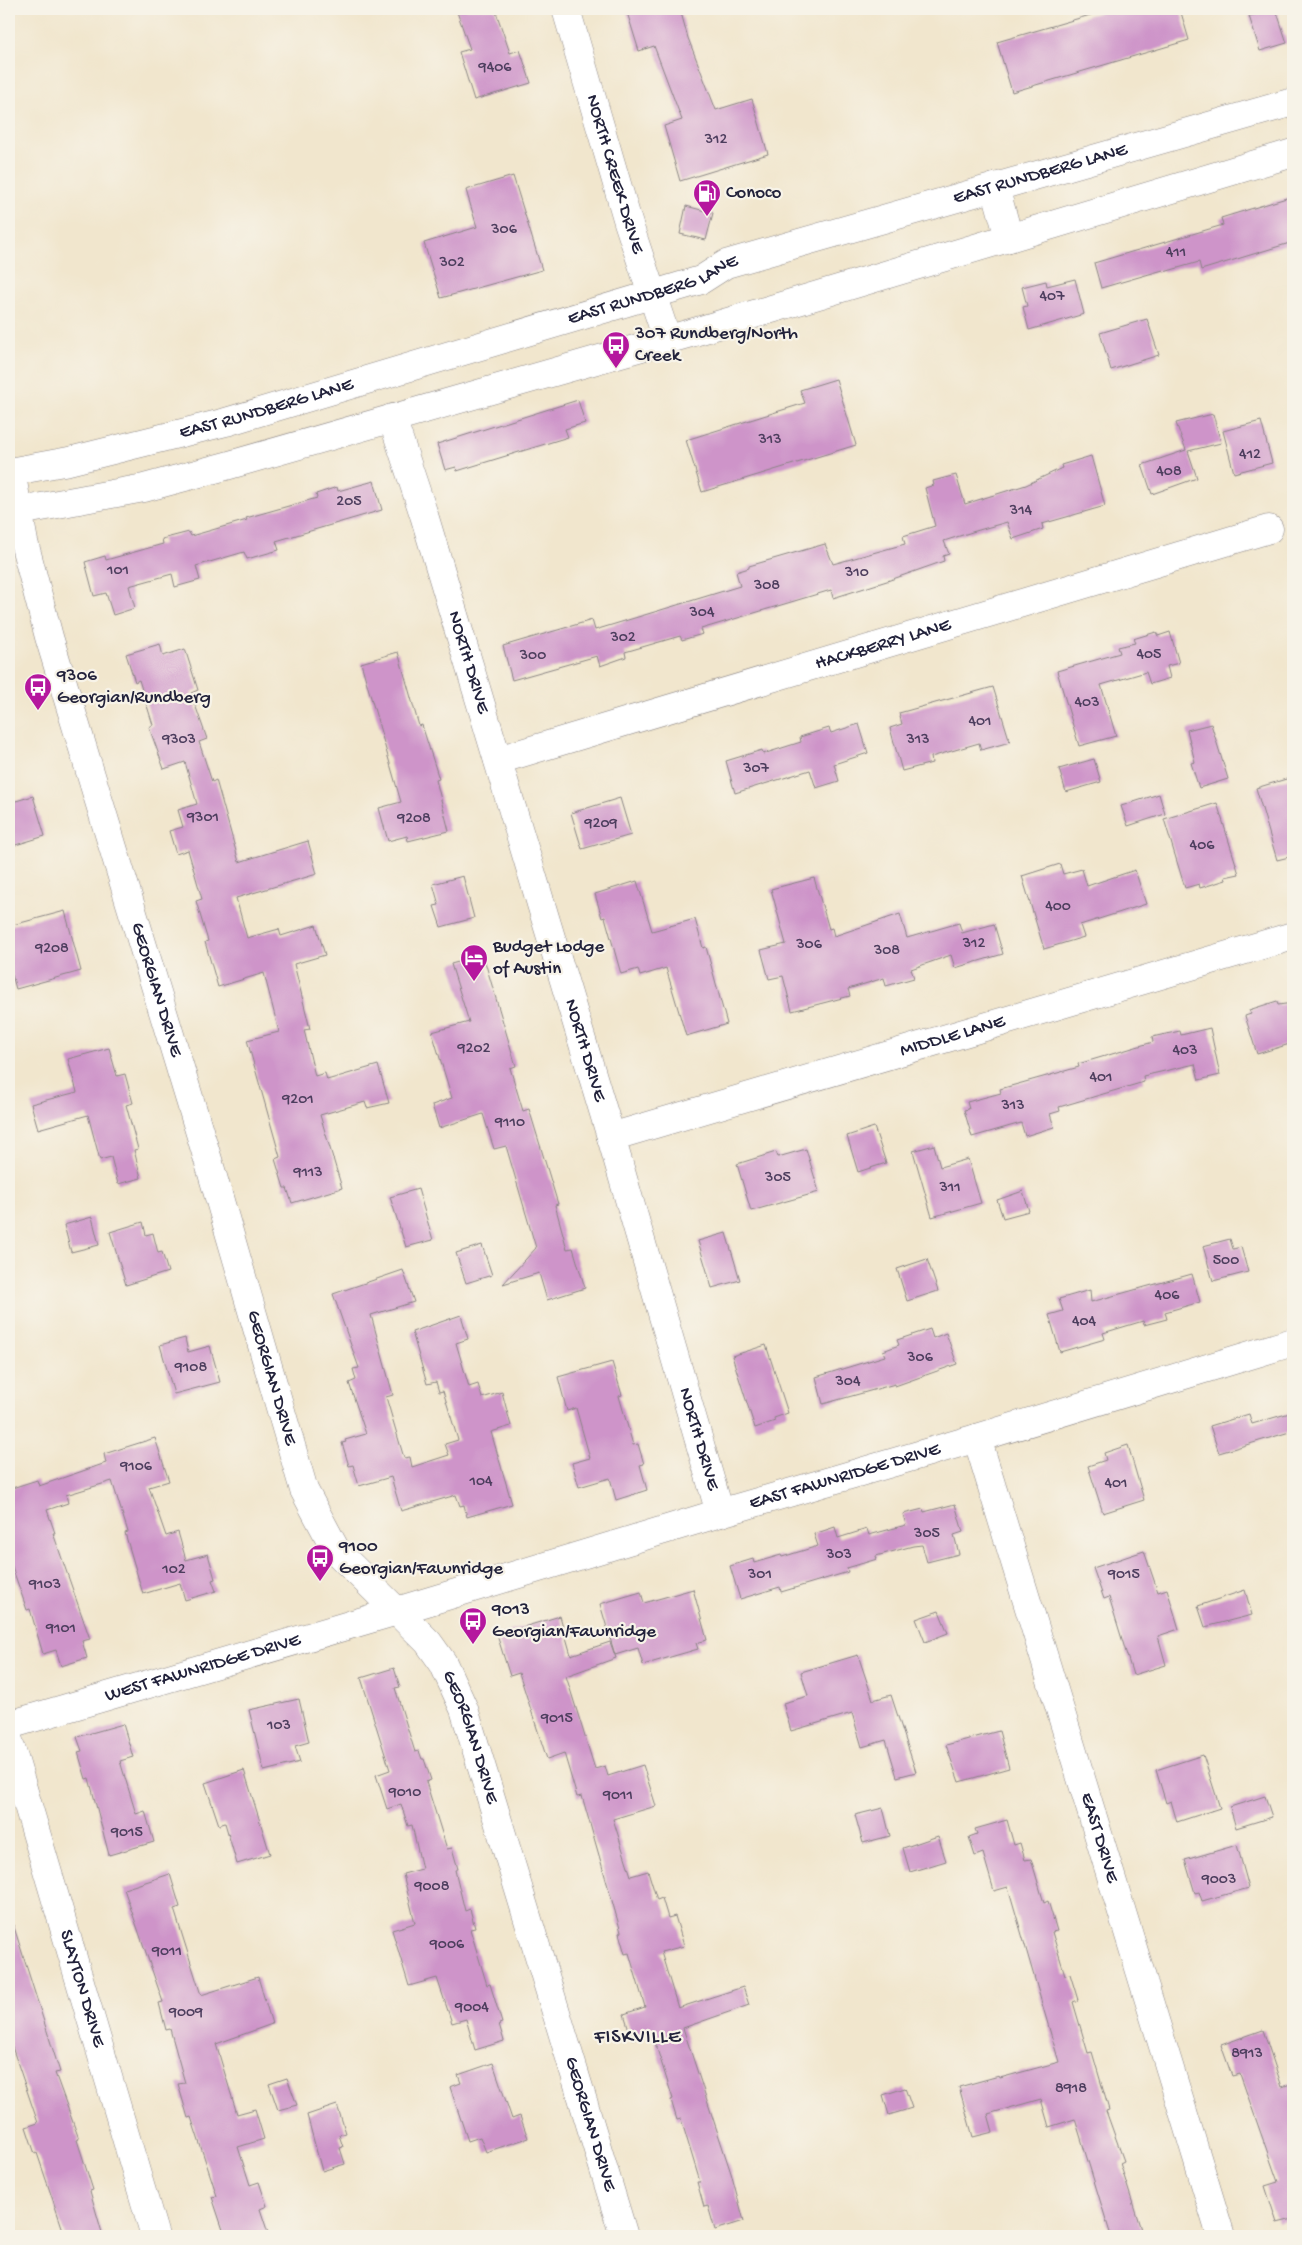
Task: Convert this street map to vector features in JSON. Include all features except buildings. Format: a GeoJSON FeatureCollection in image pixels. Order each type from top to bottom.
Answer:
{"type":"FeatureCollection","features":[{"type":"Feature","properties":{"kind":"street","name":"NORTH CREEK DRIVE"},"geometry":{"type":"LineString","coordinates":[[566,9],[628,222],[653,294],[666,339]]}},
{"type":"Feature","properties":{"kind":"street","name":"EAST RUNDBERG LANE"},"geometry":{"type":"LineString","coordinates":[[10,471],[69,461],[226,422],[701,280],[726,264],[1293,102]]}},
{"type":"Feature","properties":{"kind":"street"},"geometry":{"type":"LineString","coordinates":[[13,512],[144,488],[666,339],[1293,153]]}},
{"type":"Feature","properties":{"kind":"street"},"geometry":{"type":"LineString","coordinates":[[995,187],[1009,238]]}},
{"type":"Feature","properties":{"kind":"street","name":"NORTH DRIVE"},"geometry":{"type":"LineString","coordinates":[[392,418],[424,515],[498,760],[611,1137],[720,1512]]}},
{"type":"Feature","properties":{"kind":"street","name":"GEORGIAN DRIVE"},"geometry":{"type":"LineString","coordinates":[[10,471],[13,512],[24,542],[50,637],[209,1163],[304,1490],[337,1552],[428,1642],[443,1663],[464,1709],[624,2236]]}},
{"type":"Feature","properties":{"kind":"street","name":"HACKBERRY LANE"},"geometry":{"type":"LineString","coordinates":[[498,760],[1269,529]]}},
{"type":"Feature","properties":{"kind":"street","name":"MIDDLE LANE"},"geometry":{"type":"LineString","coordinates":[[611,1137],[1293,936]]}},
{"type":"Feature","properties":{"kind":"street","name":"EAST FAWNRIDGE DRIVE"},"geometry":{"type":"LineString","coordinates":[[397,1611],[720,1512],[976,1438],[1293,1342]]}},
{"type":"Feature","properties":{"kind":"street","name":"EAST DRIVE"},"geometry":{"type":"LineString","coordinates":[[976,1438],[1221,2236]]}},
{"type":"Feature","properties":{"kind":"street","name":"WEST FAWNRIDGE DRIVE"},"geometry":{"type":"LineString","coordinates":[[9,1725],[397,1611]]}},
{"type":"Feature","properties":{"kind":"street","name":"SLAYTON DRIVE"},"geometry":{"type":"LineString","coordinates":[[9,1741],[155,2236]]}},
{"type":"Feature","properties":{"kind":"place","name":"Conoco"},"geometry":{"type":"Point","coordinates":[707,217]}},
{"type":"Feature","properties":{"kind":"place","name":"307 Rundberg/North Creek"},"geometry":{"type":"Point","coordinates":[616,369]}},
{"type":"Feature","properties":{"kind":"place","name":"9306 Georgian/Rundberg"},"geometry":{"type":"Point","coordinates":[38,711]}},
{"type":"Feature","properties":{"kind":"place","name":"Budget Lodge of Austin"},"geometry":{"type":"Point","coordinates":[474,982]}},
{"type":"Feature","properties":{"kind":"place","name":"9100 Georgian/Fawnridge"},"geometry":{"type":"Point","coordinates":[320,1582]}},
{"type":"Feature","properties":{"kind":"place","name":"9013 Georgian/Fawnridge"},"geometry":{"type":"Point","coordinates":[473,1645]}},
{"type":"Feature","properties":{"kind":"district","name":"FISKVILLE"},"geometry":{"type":"Point","coordinates":[638,2038]}}]}
